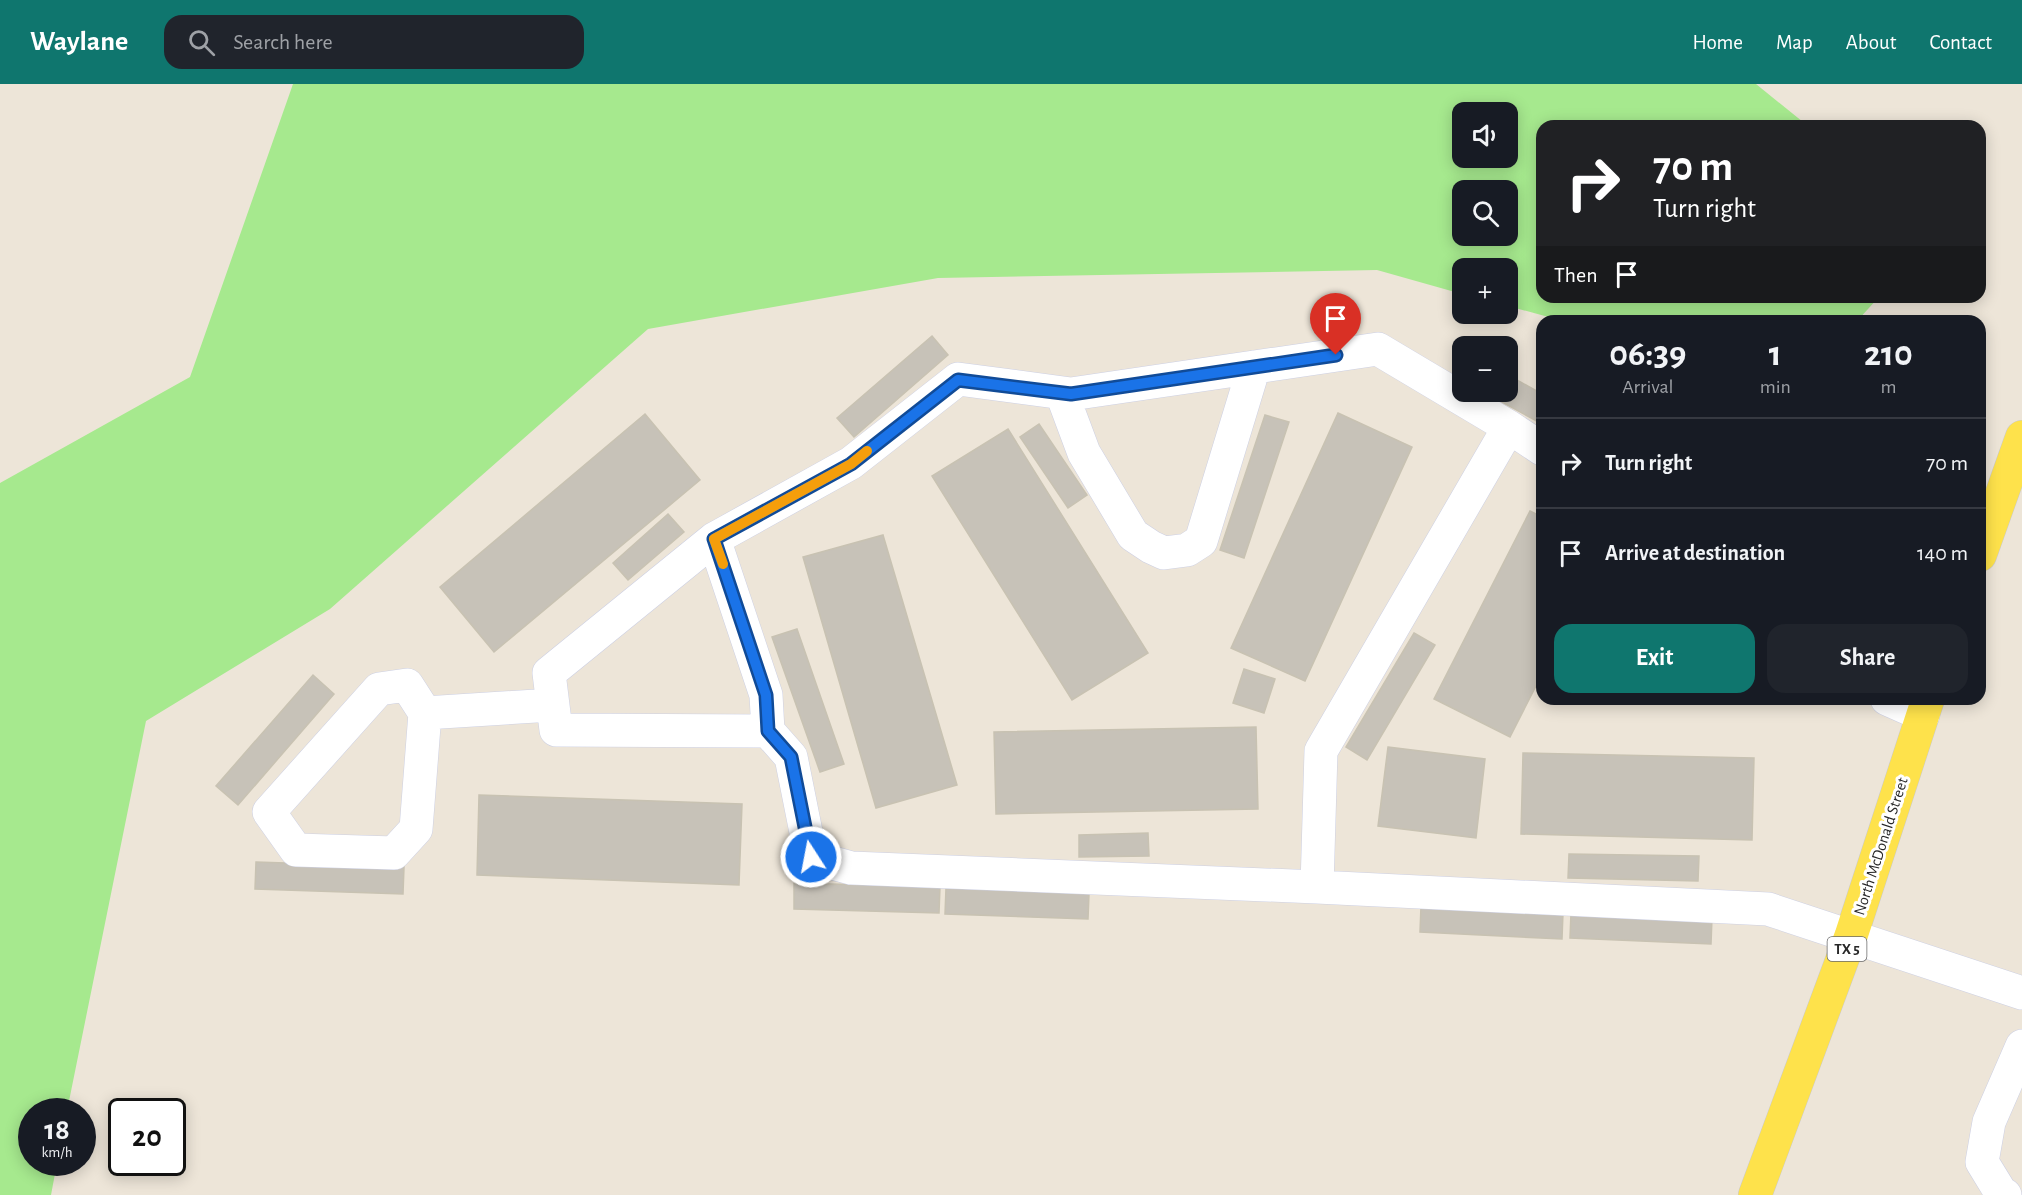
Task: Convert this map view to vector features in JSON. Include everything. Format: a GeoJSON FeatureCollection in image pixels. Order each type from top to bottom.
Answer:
{"type":"FeatureCollection","features":[{"type":"Feature","properties":{"kind":"main road"},"geometry":{"type":"LineString","coordinates":[[1986,538],[2022,437]]}},
{"type":"Feature","properties":{"kind":"main road","name":"North McDonald Street"},"geometry":{"type":"LineString","coordinates":[[1755,1195],[1851,936],[1925,707]]}},
{"type":"Feature","properties":{"kind":"lane"},"geometry":{"type":"LineString","coordinates":[[768,731],[556,730],[549,673],[714,539],[851,464],[958,380],[1071,394],[1378,349],[1536,446]]}},
{"type":"Feature","properties":{"kind":"lane"},"geometry":{"type":"LineString","coordinates":[[1062,393],[1084,453],[1133,535],[1164,553],[1187,550],[1201,540],[1254,367]]}},
{"type":"Feature","properties":{"kind":"lane"},"geometry":{"type":"LineString","coordinates":[[1317,887],[1321,751],[1509,428]]}},
{"type":"Feature","properties":{"kind":"lane"},"geometry":{"type":"LineString","coordinates":[[714,539],[766,695],[768,731],[791,757],[811,857],[851,868],[1317,887],[1768,909],[2022,993]]}},
{"type":"Feature","properties":{"kind":"lane"},"geometry":{"type":"LineString","coordinates":[[407,685],[425,713],[416,829],[394,853],[296,850],[269,812],[379,689],[407,685]]}},
{"type":"Feature","properties":{"kind":"lane"},"geometry":{"type":"LineString","coordinates":[[425,713],[552,705]]}},
{"type":"Feature","properties":{"kind":"lane"},"geometry":{"type":"LineString","coordinates":[[2005,1195],[2001,1193],[1982,1162],[1989,1122],[2022,1046]]}},
{"type":"Feature","properties":{"kind":"green space"},"geometry":{"type":"Polygon","coordinates":[[[293,84],[1756,84],[1801,120],[1536,120],[1536,303],[1874,303],[1862,315],[1541,315],[1518,309],[1518,258],[1452,258],[1452,291],[1377,270],[938,278],[648,329],[330,609],[146,721],[70,1098],[18,1098],[18,1176],[55,1176],[51,1195],[0,1195],[0,483],[190,377],[293,84]]]}},
{"type":"Feature","properties":{"kind":"building"},"geometry":{"type":"Polygon","coordinates":[[[932,336],[948,355],[854,437],[837,418],[932,336]]]}},
{"type":"Feature","properties":{"kind":"building"},"geometry":{"type":"Polygon","coordinates":[[[1518,381],[1536,391],[1536,421],[1502,402],[1518,402],[1518,381]]]}},
{"type":"Feature","properties":{"kind":"building"},"geometry":{"type":"Polygon","coordinates":[[[1338,413],[1412,447],[1305,681],[1231,648],[1338,413]]]}},
{"type":"Feature","properties":{"kind":"building"},"geometry":{"type":"Polygon","coordinates":[[[645,414],[700,480],[494,652],[440,587],[645,414]]]}},
{"type":"Feature","properties":{"kind":"building"},"geometry":{"type":"Polygon","coordinates":[[[1265,415],[1289,422],[1244,558],[1220,550],[1265,415]]]}},
{"type":"Feature","properties":{"kind":"building"},"geometry":{"type":"Polygon","coordinates":[[[1039,424],[1087,495],[1068,508],[1020,437],[1039,424]]]}},
{"type":"Feature","properties":{"kind":"building"},"geometry":{"type":"Polygon","coordinates":[[[1008,429],[1148,653],[1072,700],[932,476],[1008,429]]]}},
{"type":"Feature","properties":{"kind":"building"},"geometry":{"type":"Polygon","coordinates":[[[1530,511],[1536,514],[1536,686],[1510,737],[1434,699],[1530,511]]]}},
{"type":"Feature","properties":{"kind":"building"},"geometry":{"type":"Polygon","coordinates":[[[668,514],[684,532],[628,580],[613,563],[668,514]]]}},
{"type":"Feature","properties":{"kind":"building"},"geometry":{"type":"Polygon","coordinates":[[[883,535],[957,785],[876,808],[803,557],[883,535]]]}},
{"type":"Feature","properties":{"kind":"building"},"geometry":{"type":"Polygon","coordinates":[[[797,629],[844,764],[820,772],[772,637],[797,629]]]}},
{"type":"Feature","properties":{"kind":"building"},"geometry":{"type":"Polygon","coordinates":[[[1414,633],[1435,645],[1367,760],[1346,747],[1414,633]]]}},
{"type":"Feature","properties":{"kind":"building"},"geometry":{"type":"Polygon","coordinates":[[[1244,669],[1275,679],[1264,713],[1233,703],[1244,669]]]}},
{"type":"Feature","properties":{"kind":"building"},"geometry":{"type":"Polygon","coordinates":[[[313,675],[334,694],[238,805],[216,786],[313,675]]]}},
{"type":"Feature","properties":{"kind":"building"},"geometry":{"type":"Polygon","coordinates":[[[1256,727],[1258,809],[996,814],[994,732],[1256,727]]]}},
{"type":"Feature","properties":{"kind":"building"},"geometry":{"type":"Polygon","coordinates":[[[1388,747],[1485,759],[1476,838],[1378,826],[1388,747]]]}},
{"type":"Feature","properties":{"kind":"building"},"geometry":{"type":"Polygon","coordinates":[[[1523,753],[1754,758],[1752,840],[1521,834],[1523,753]]]}},
{"type":"Feature","properties":{"kind":"building"},"geometry":{"type":"Polygon","coordinates":[[[479,795],[742,804],[739,885],[477,875],[479,795]]]}},
{"type":"Feature","properties":{"kind":"building"},"geometry":{"type":"Polygon","coordinates":[[[1148,833],[1149,856],[1079,857],[1079,835],[1148,833]]]}},
{"type":"Feature","properties":{"kind":"building"},"geometry":{"type":"Polygon","coordinates":[[[1569,854],[1699,856],[1698,881],[1568,878],[1569,854]]]}},
{"type":"Feature","properties":{"kind":"building"},"geometry":{"type":"Polygon","coordinates":[[[256,862],[404,867],[403,894],[255,889],[256,862]]]}},
{"type":"Feature","properties":{"kind":"building"},"geometry":{"type":"Polygon","coordinates":[[[794,883],[940,887],[939,913],[794,909],[794,883]]]}},
{"type":"Feature","properties":{"kind":"building"},"geometry":{"type":"Polygon","coordinates":[[[946,888],[1089,894],[1088,919],[945,914],[946,888]]]}},
{"type":"Feature","properties":{"kind":"building"},"geometry":{"type":"Polygon","coordinates":[[[1421,906],[1563,913],[1562,939],[1420,932],[1421,906]]]}},
{"type":"Feature","properties":{"kind":"building"},"geometry":{"type":"Polygon","coordinates":[[[1571,913],[1712,918],[1711,944],[1570,938],[1571,913]]]}},
{"type":"Feature","properties":{"kind":"slow traffic"},"geometry":{"type":"LineString","coordinates":[[723,564],[714,539],[851,464],[867,451]]}},
{"type":"Feature","properties":{"kind":"route"},"geometry":{"type":"LineString","coordinates":[[811,857],[791,757],[768,731],[766,695],[714,539],[851,464],[958,380],[1071,394],[1336,355]]}}]}
